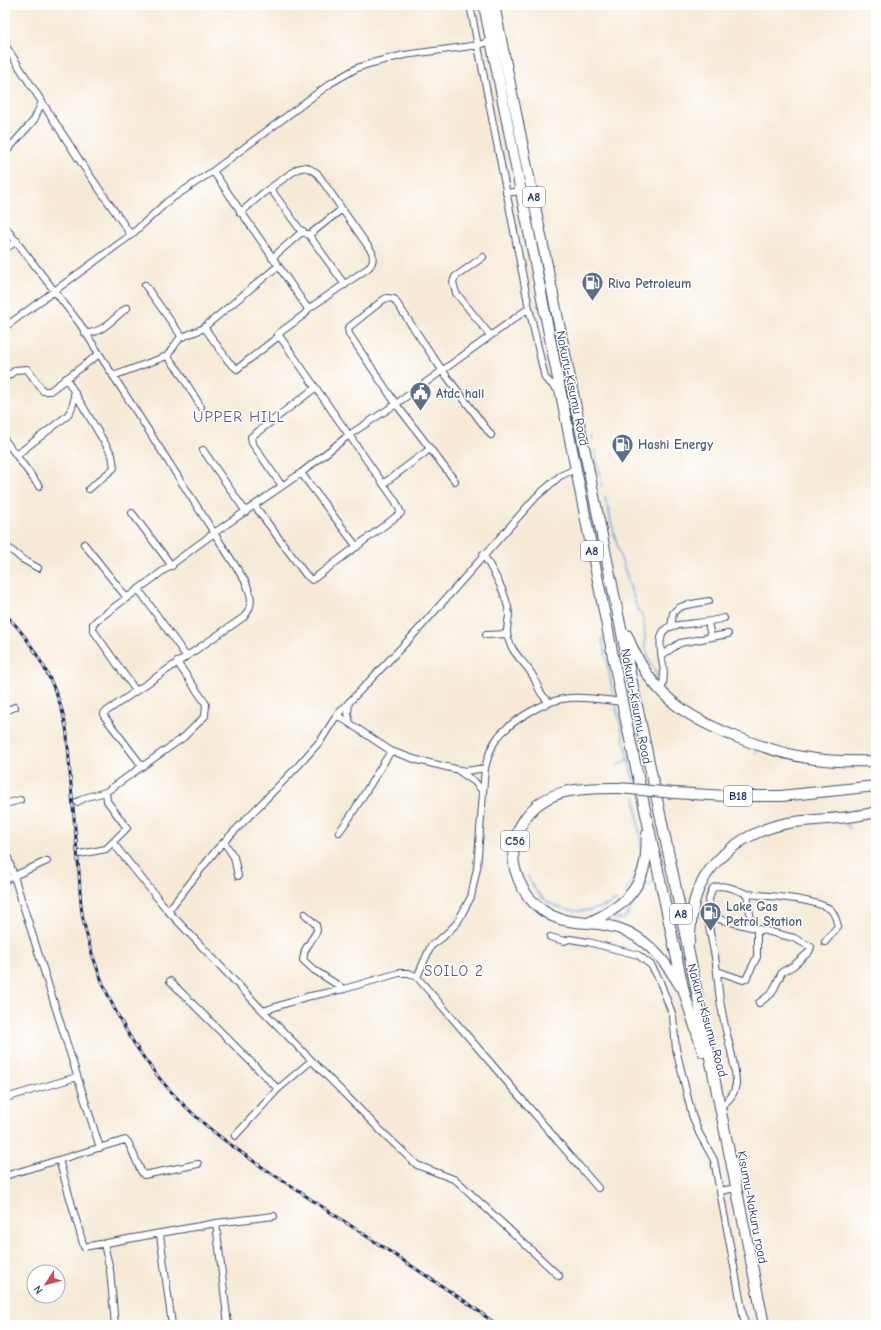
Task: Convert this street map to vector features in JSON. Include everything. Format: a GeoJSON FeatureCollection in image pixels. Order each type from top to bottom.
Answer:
{"type":"FeatureCollection","features":[{"type":"Feature","properties":{"kind":"highway","name":"Nakuru-Kisumu Road"},"geometry":{"type":"LineString","coordinates":[[484,5],[622,702],[684,992],[716,1094]]}},
{"type":"Feature","properties":{"kind":"highway","name":"Nakuru-Kisumu Road"},"geometry":{"type":"LineString","coordinates":[[494,5],[688,954],[699,1001],[716,1094]]}},
{"type":"Feature","properties":{"kind":"highway"},"geometry":{"type":"LineString","coordinates":[[619,612],[640,663],[661,691],[683,711],[705,724],[779,753],[817,761],[876,761]]}},
{"type":"Feature","properties":{"kind":"highway","name":"B18"},"geometry":{"type":"LineString","coordinates":[[802,794],[876,786]]}},
{"type":"Feature","properties":{"kind":"highway","name":"B18"},"geometry":{"type":"LineString","coordinates":[[619,788],[728,796],[876,794]]}},
{"type":"Feature","properties":{"kind":"highway","name":"C56"},"geometry":{"type":"LineString","coordinates":[[590,922],[568,921],[553,916],[534,903],[522,887],[516,873],[514,864],[515,839],[526,816],[536,806],[552,796],[576,789],[619,788]]}},
{"type":"Feature","properties":{"kind":"highway"},"geometry":{"type":"LineString","coordinates":[[688,954],[692,913],[698,892],[710,871],[724,854],[737,843],[759,831],[774,826],[789,823],[838,820],[876,812]]}},
{"type":"Feature","properties":{"kind":"highway"},"geometry":{"type":"LineString","coordinates":[[590,922],[620,905],[637,887],[646,860],[648,823]]}},
{"type":"Feature","properties":{"kind":"highway"},"geometry":{"type":"LineString","coordinates":[[590,922],[618,928],[645,942],[659,955],[684,992]]}},
{"type":"Feature","properties":{"kind":"highway","name":"Kisumu-Nakuru road"},"geometry":{"type":"LineString","coordinates":[[716,1094],[764,1325]]}},
{"type":"Feature","properties":{"kind":"street"},"geometry":{"type":"LineString","coordinates":[[470,5],[479,45],[528,308],[546,378],[560,392]]}},
{"type":"Feature","properties":{"kind":"street"},"geometry":{"type":"LineString","coordinates":[[5,327],[131,235],[168,201],[213,171],[331,83],[358,68],[404,55],[479,45],[491,41]]}},
{"type":"Feature","properties":{"kind":"street"},"geometry":{"type":"LineString","coordinates":[[5,45],[131,235]]}},
{"type":"Feature","properties":{"kind":"street"},"geometry":{"type":"LineString","coordinates":[[5,153],[34,120],[42,102]]}},
{"type":"Feature","properties":{"kind":"street"},"geometry":{"type":"LineString","coordinates":[[204,327],[229,362],[237,369],[279,336],[280,332],[305,314],[308,309],[367,269],[374,258],[317,172],[306,167],[297,169],[270,188],[240,213]]}},
{"type":"Feature","properties":{"kind":"street"},"geometry":{"type":"LineString","coordinates":[[213,171],[240,213],[308,309]]}},
{"type":"Feature","properties":{"kind":"street"},"geometry":{"type":"LineString","coordinates":[[270,188],[306,233],[344,285]]}},
{"type":"Feature","properties":{"kind":"street"},"geometry":{"type":"LineString","coordinates":[[506,193],[520,191]]}},
{"type":"Feature","properties":{"kind":"street"},"geometry":{"type":"LineString","coordinates":[[272,258],[342,208]]}},
{"type":"Feature","properties":{"kind":"street"},"geometry":{"type":"LineString","coordinates":[[5,227],[56,291],[85,333],[245,581],[252,595],[251,606],[244,617],[177,662],[104,715],[142,766]]}},
{"type":"Feature","properties":{"kind":"street"},"geometry":{"type":"LineString","coordinates":[[5,249],[17,241]]}},
{"type":"Feature","properties":{"kind":"street"},"geometry":{"type":"LineString","coordinates":[[483,257],[455,277],[453,282],[456,293],[490,335]]}},
{"type":"Feature","properties":{"kind":"street"},"geometry":{"type":"LineString","coordinates":[[113,376],[121,375],[167,356],[170,350],[182,337],[196,332],[204,327],[278,266]]}},
{"type":"Feature","properties":{"kind":"street"},"geometry":{"type":"LineString","coordinates":[[146,285],[182,337]]}},
{"type":"Feature","properties":{"kind":"street"},"geometry":{"type":"LineString","coordinates":[[455,481],[396,404],[348,331],[351,324],[387,298],[396,302],[442,370],[491,435]]}},
{"type":"Feature","properties":{"kind":"street"},"geometry":{"type":"LineString","coordinates":[[85,333],[97,331],[114,320],[127,308]]}},
{"type":"Feature","properties":{"kind":"street"},"geometry":{"type":"LineString","coordinates":[[136,691],[93,630],[93,624],[97,620],[172,566],[214,533],[255,506],[349,435],[396,404],[528,308]]}},
{"type":"Feature","properties":{"kind":"street"},"geometry":{"type":"LineString","coordinates":[[255,506],[311,579],[314,579],[400,513],[398,505],[279,336]]}},
{"type":"Feature","properties":{"kind":"street"},"geometry":{"type":"LineString","coordinates":[[5,378],[16,370],[27,369],[41,389],[46,392],[50,391],[99,354]]}},
{"type":"Feature","properties":{"kind":"street"},"geometry":{"type":"LineString","coordinates":[[167,356],[179,371],[201,407]]}},
{"type":"Feature","properties":{"kind":"street"},"geometry":{"type":"LineString","coordinates":[[66,378],[112,455],[114,462],[114,468],[109,474],[90,489]]}},
{"type":"Feature","properties":{"kind":"street"},"geometry":{"type":"LineString","coordinates":[[282,486],[252,443],[251,437],[315,388]]}},
{"type":"Feature","properties":{"kind":"street"},"geometry":{"type":"LineString","coordinates":[[16,455],[67,416],[75,401],[73,390]]}},
{"type":"Feature","properties":{"kind":"street"},"geometry":{"type":"LineString","coordinates":[[5,440],[8,449],[16,455],[39,486]]}},
{"type":"Feature","properties":{"kind":"street"},"geometry":{"type":"LineString","coordinates":[[383,484],[430,449]]}},
{"type":"Feature","properties":{"kind":"street"},"geometry":{"type":"LineString","coordinates":[[203,450],[246,512]]}},
{"type":"Feature","properties":{"kind":"street"},"geometry":{"type":"LineString","coordinates":[[168,911],[224,842],[298,766],[320,740],[337,715],[418,630],[483,554],[550,483],[560,476],[575,469]]}},
{"type":"Feature","properties":{"kind":"street"},"geometry":{"type":"LineString","coordinates":[[301,472],[357,547]]}},
{"type":"Feature","properties":{"kind":"street"},"geometry":{"type":"LineString","coordinates":[[132,513],[172,566]]}},
{"type":"Feature","properties":{"kind":"street"},"geometry":{"type":"LineString","coordinates":[[84,544],[126,598]]}},
{"type":"Feature","properties":{"kind":"street"},"geometry":{"type":"LineString","coordinates":[[5,545],[22,559],[38,568]]}},
{"type":"Feature","properties":{"kind":"street"},"geometry":{"type":"LineString","coordinates":[[483,554],[500,586],[507,605],[509,613],[507,634],[511,646],[534,677],[542,695],[550,702]]}},
{"type":"Feature","properties":{"kind":"street"},"geometry":{"type":"LineString","coordinates":[[139,590],[186,656]]}},
{"type":"Feature","properties":{"kind":"street"},"geometry":{"type":"LineString","coordinates":[[671,627],[673,613],[678,608],[709,601]]}},
{"type":"Feature","properties":{"kind":"street"},"geometry":{"type":"LineString","coordinates":[[661,691],[664,680],[662,656],[662,636],[664,631],[671,627],[708,622],[724,618]]}},
{"type":"Feature","properties":{"kind":"street"},"geometry":{"type":"LineString","coordinates":[[708,622],[711,637]]}},
{"type":"Feature","properties":{"kind":"street"},"geometry":{"type":"LineString","coordinates":[[486,635],[507,634]]}},
{"type":"Feature","properties":{"kind":"street"},"geometry":{"type":"LineString","coordinates":[[662,656],[680,643],[728,634]]}},
{"type":"Feature","properties":{"kind":"street"},"geometry":{"type":"LineString","coordinates":[[77,802],[87,797],[106,792],[184,737],[205,716],[206,704],[177,662]]}},
{"type":"Feature","properties":{"kind":"street"},"geometry":{"type":"LineString","coordinates":[[417,977],[431,946],[444,937],[457,923],[471,898],[477,868],[485,768],[493,744],[504,731],[536,708],[550,702],[570,698],[622,702]]}},
{"type":"Feature","properties":{"kind":"street"},"geometry":{"type":"LineString","coordinates":[[349,702],[348,713],[350,724]]}},
{"type":"Feature","properties":{"kind":"street"},"geometry":{"type":"LineString","coordinates":[[5,711],[14,707]]}},
{"type":"Feature","properties":{"kind":"street"},"geometry":{"type":"LineString","coordinates":[[337,715],[391,751],[417,760],[466,771],[485,768]]}},
{"type":"Feature","properties":{"kind":"street"},"geometry":{"type":"LineString","coordinates":[[339,832],[358,806],[391,751]]}},
{"type":"Feature","properties":{"kind":"street"},"geometry":{"type":"LineString","coordinates":[[455,769],[475,782],[483,792]]}},
{"type":"Feature","properties":{"kind":"street"},"geometry":{"type":"LineString","coordinates":[[80,854],[104,850],[127,828],[107,801],[106,792]]}},
{"type":"Feature","properties":{"kind":"street"},"geometry":{"type":"LineString","coordinates":[[5,804],[20,800]]}},
{"type":"Feature","properties":{"kind":"street"},"geometry":{"type":"LineString","coordinates":[[224,842],[234,857],[238,876]]}},
{"type":"Feature","properties":{"kind":"street"},"geometry":{"type":"LineString","coordinates":[[113,843],[168,911],[311,1061],[417,1165],[456,1180],[559,1276]]}},
{"type":"Feature","properties":{"kind":"street"},"geometry":{"type":"LineString","coordinates":[[5,848],[100,1148]]}},
{"type":"Feature","properties":{"kind":"street"},"geometry":{"type":"LineString","coordinates":[[5,880],[47,860]]}},
{"type":"Feature","properties":{"kind":"street"},"geometry":{"type":"LineString","coordinates":[[719,1107],[727,1102],[732,1096],[736,1084],[721,1011],[717,971],[707,916],[707,906],[710,894],[714,887],[731,888],[747,894],[805,901],[829,909],[834,914],[838,926],[825,942]]}},
{"type":"Feature","properties":{"kind":"street"},"geometry":{"type":"LineString","coordinates":[[717,971],[743,980],[746,979],[757,957],[755,928],[747,894]]}},
{"type":"Feature","properties":{"kind":"street"},"geometry":{"type":"LineString","coordinates":[[305,914],[316,925],[317,931],[305,950],[303,960],[314,970],[344,989]]}},
{"type":"Feature","properties":{"kind":"street"},"geometry":{"type":"LineString","coordinates":[[707,916],[794,938],[810,946],[812,949],[793,966],[782,972],[772,993],[759,1003]]}},
{"type":"Feature","properties":{"kind":"street"},"geometry":{"type":"LineString","coordinates":[[550,937],[564,941],[570,939],[588,942],[626,951],[638,956],[650,965],[659,979],[673,1016],[676,1049],[685,1090],[699,1133],[714,1160],[744,1325]]}},
{"type":"Feature","properties":{"kind":"street"},"geometry":{"type":"LineString","coordinates":[[263,1011],[306,997],[344,989],[399,974],[409,973],[417,977],[598,1188]]}},
{"type":"Feature","properties":{"kind":"street"},"geometry":{"type":"LineString","coordinates":[[170,981],[278,1089]]}},
{"type":"Feature","properties":{"kind":"street"},"geometry":{"type":"LineString","coordinates":[[235,1136],[278,1089],[311,1061]]}},
{"type":"Feature","properties":{"kind":"street"},"geometry":{"type":"LineString","coordinates":[[5,1098],[77,1077]]}},
{"type":"Feature","properties":{"kind":"street"},"geometry":{"type":"LineString","coordinates":[[5,1176],[125,1140],[128,1142],[144,1175],[198,1164]]}},
{"type":"Feature","properties":{"kind":"street"},"geometry":{"type":"LineString","coordinates":[[58,1160],[84,1247],[216,1223],[274,1216]]}},
{"type":"Feature","properties":{"kind":"street"},"geometry":{"type":"LineString","coordinates":[[720,1191],[736,1188]]}},
{"type":"Feature","properties":{"kind":"street"},"geometry":{"type":"LineString","coordinates":[[216,1223],[228,1325]]}},
{"type":"Feature","properties":{"kind":"street"},"geometry":{"type":"LineString","coordinates":[[160,1234],[172,1325]]}},
{"type":"Feature","properties":{"kind":"street"},"geometry":{"type":"LineString","coordinates":[[104,1244],[110,1270],[115,1325]]}},
{"type":"Feature","properties":{"kind":"waterway"},"geometry":{"type":"LineString","coordinates":[[592,435],[593,441]]}},
{"type":"Feature","properties":{"kind":"waterway"},"geometry":{"type":"LineString","coordinates":[[595,450],[602,486]]}},
{"type":"Feature","properties":{"kind":"waterway"},"geometry":{"type":"LineString","coordinates":[[605,497],[619,552],[636,605],[644,619],[645,644],[648,657],[657,675],[655,678]]}},
{"type":"Feature","properties":{"kind":"waterway"},"geometry":{"type":"LineString","coordinates":[[602,638],[614,697]]}},
{"type":"Feature","properties":{"kind":"waterway"},"geometry":{"type":"LineString","coordinates":[[646,688],[649,684]]}},
{"type":"Feature","properties":{"kind":"waterway"},"geometry":{"type":"LineString","coordinates":[[616,706],[634,783]]}},
{"type":"Feature","properties":{"kind":"waterway"},"geometry":{"type":"LineString","coordinates":[[616,766],[629,759]]}},
{"type":"Feature","properties":{"kind":"waterway"},"geometry":{"type":"LineString","coordinates":[[635,796],[641,848],[640,860]]}},
{"type":"Feature","properties":{"kind":"waterway"},"geometry":{"type":"LineString","coordinates":[[847,825],[850,829]]}},
{"type":"Feature","properties":{"kind":"waterway"},"geometry":{"type":"LineString","coordinates":[[624,894],[638,869]]}},
{"type":"Feature","properties":{"kind":"waterway"},"geometry":{"type":"LineString","coordinates":[[528,876],[535,889],[544,898],[554,905],[566,909],[579,911],[592,910],[617,900]]}},
{"type":"Feature","properties":{"kind":"waterway"},"geometry":{"type":"LineString","coordinates":[[613,919],[624,919],[644,889],[651,883],[655,883]]}},
{"type":"Feature","properties":{"kind":"railway"},"geometry":{"type":"LineString","coordinates":[[5,614],[35,651],[51,681],[63,712],[66,727],[83,919],[98,971],[109,997],[135,1045],[168,1088],[195,1116],[220,1137],[256,1163],[469,1304],[497,1325]]}},
{"type":"Feature","properties":{"kind":"place","name":"Riva Petroleum"},"geometry":{"type":"Point","coordinates":[593,302]}},
{"type":"Feature","properties":{"kind":"place","name":"Atdc hall"},"geometry":{"type":"Point","coordinates":[420,412]}},
{"type":"Feature","properties":{"kind":"place","name":"Hashi Energy"},"geometry":{"type":"Point","coordinates":[622,464]}},
{"type":"Feature","properties":{"kind":"place","name":"Lake Gas Petrol Station"},"geometry":{"type":"Point","coordinates":[710,932]}},
{"type":"Feature","properties":{"kind":"district","name":"UPPER HILL"},"geometry":{"type":"Point","coordinates":[239,417]}},
{"type":"Feature","properties":{"kind":"district","name":"SOILO 2"},"geometry":{"type":"Point","coordinates":[454,971]}}]}
